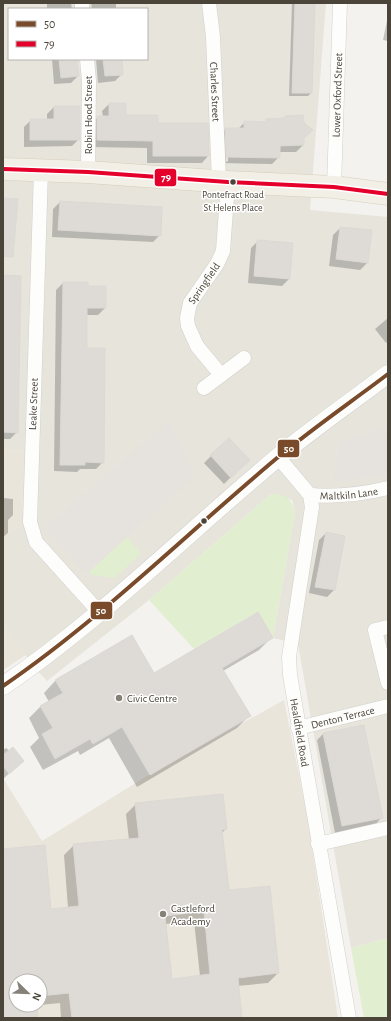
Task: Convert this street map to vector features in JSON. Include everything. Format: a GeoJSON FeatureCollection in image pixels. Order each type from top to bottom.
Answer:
{"type":"FeatureCollection","features":[{"type":"Feature","properties":{"kind":"main road"},"geometry":{"type":"LineString","coordinates":[[3,169],[88,172],[224,182],[334,186],[388,194]]}},
{"type":"Feature","properties":{"kind":"street","name":"Charles Street"},"geometry":{"type":"LineString","coordinates":[[209,3],[224,182]]}},
{"type":"Feature","properties":{"kind":"street","name":"Lower Oxford Street"},"geometry":{"type":"LineString","coordinates":[[334,186],[340,3]]}},
{"type":"Feature","properties":{"kind":"street","name":"Robin Hood Street"},"geometry":{"type":"LineString","coordinates":[[87,60],[89,81],[88,172]]}},
{"type":"Feature","properties":{"kind":"street","name":"Leake Street"},"geometry":{"type":"LineString","coordinates":[[41,170],[30,522],[36,542],[99,612]]}},
{"type":"Feature","properties":{"kind":"street","name":"Springfield"},"geometry":{"type":"LineString","coordinates":[[221,375],[198,346],[188,326],[188,318],[190,303],[217,264],[223,251],[224,182]]}},
{"type":"Feature","properties":{"kind":"street"},"geometry":{"type":"LineString","coordinates":[[204,388],[244,358]]}},
{"type":"Feature","properties":{"kind":"street"},"geometry":{"type":"LineString","coordinates":[[3,686],[33,666],[99,612],[278,457],[388,374]]}},
{"type":"Feature","properties":{"kind":"street"},"geometry":{"type":"LineString","coordinates":[[278,457],[310,495]]}},
{"type":"Feature","properties":{"kind":"street","name":"Maltkiln Lane"},"geometry":{"type":"LineString","coordinates":[[310,495],[324,496],[388,488]]}},
{"type":"Feature","properties":{"kind":"street","name":"Healdfield Road"},"geometry":{"type":"LineString","coordinates":[[310,495],[312,507],[289,657],[298,728],[349,1018]]}},
{"type":"Feature","properties":{"kind":"street"},"geometry":{"type":"LineString","coordinates":[[388,627],[375,630],[388,683]]}},
{"type":"Feature","properties":{"kind":"street","name":"Denton Terrace"},"geometry":{"type":"LineString","coordinates":[[298,728],[388,706]]}},
{"type":"Feature","properties":{"kind":"street"},"geometry":{"type":"LineString","coordinates":[[318,844],[388,828]]}},
{"type":"Feature","properties":{"kind":"shaded area"},"geometry":{"type":"Polygon","coordinates":[[[3,3],[326,3],[310,210],[388,217],[388,938],[351,948],[298,644],[273,638],[295,512],[292,500],[271,494],[149,600],[47,681],[33,666],[3,622],[3,536],[30,522],[31,451],[3,450],[3,3]]]}},
{"type":"Feature","properties":{"kind":"shaded area"},"geometry":{"type":"Polygon","coordinates":[[[169,421],[195,476],[86,574],[45,527],[169,421]]]}},
{"type":"Feature","properties":{"kind":"shaded area"},"geometry":{"type":"Polygon","coordinates":[[[387,427],[388,475],[333,482],[340,441],[387,427]]]}},
{"type":"Feature","properties":{"kind":"shaded area"},"geometry":{"type":"Polygon","coordinates":[[[3,450],[31,451],[30,522],[3,536],[3,450]]]}},
{"type":"Feature","properties":{"kind":"shaded area"},"geometry":{"type":"Polygon","coordinates":[[[3,622],[26,655],[3,670],[3,622]]]}},
{"type":"Feature","properties":{"kind":"shaded area","name":"Castleford Academy"},"geometry":{"type":"Polygon","coordinates":[[[284,700],[307,815],[338,1018],[3,1018],[3,778],[42,841],[147,776],[284,700]]]}},
{"type":"Feature","properties":{"kind":"green space"},"geometry":{"type":"Polygon","coordinates":[[[271,494],[281,495],[290,500],[295,512],[273,638],[257,612],[194,649],[149,600],[271,494]]]}},
{"type":"Feature","properties":{"kind":"green space"},"geometry":{"type":"Polygon","coordinates":[[[127,537],[141,553],[115,578],[92,575],[89,572],[127,537]]]}},
{"type":"Feature","properties":{"kind":"green space"},"geometry":{"type":"Polygon","coordinates":[[[388,938],[388,1018],[364,1018],[351,948],[388,938]]]}},
{"type":"Feature","properties":{"kind":"building"},"geometry":{"type":"Polygon","coordinates":[[[295,3],[315,3],[312,93],[292,93],[295,3]]]}},
{"type":"Feature","properties":{"kind":"building"},"geometry":{"type":"Polygon","coordinates":[[[59,60],[77,60],[79,76],[61,78],[59,60]]]}},
{"type":"Feature","properties":{"kind":"building"},"geometry":{"type":"Polygon","coordinates":[[[103,60],[122,60],[123,75],[105,76],[103,60]]]}},
{"type":"Feature","properties":{"kind":"building"},"geometry":{"type":"Polygon","coordinates":[[[109,103],[126,103],[126,115],[158,115],[158,123],[208,123],[209,156],[153,156],[153,141],[97,140],[97,116],[109,116],[109,103]]]}},
{"type":"Feature","properties":{"kind":"building"},"geometry":{"type":"Polygon","coordinates":[[[54,106],[80,106],[80,140],[30,140],[30,119],[54,119],[54,106]]]}},
{"type":"Feature","properties":{"kind":"building"},"geometry":{"type":"Polygon","coordinates":[[[303,115],[304,123],[313,130],[304,138],[304,145],[280,146],[280,158],[226,157],[225,128],[244,128],[244,121],[266,122],[266,119],[303,115]]]}},
{"type":"Feature","properties":{"kind":"building"},"geometry":{"type":"Polygon","coordinates":[[[3,198],[18,199],[13,257],[3,256],[3,198]]]}},
{"type":"Feature","properties":{"kind":"building"},"geometry":{"type":"Polygon","coordinates":[[[60,201],[162,207],[161,236],[58,230],[60,201]]]}},
{"type":"Feature","properties":{"kind":"building"},"geometry":{"type":"Polygon","coordinates":[[[340,227],[372,230],[368,263],[336,259],[340,227]]]}},
{"type":"Feature","properties":{"kind":"building"},"geometry":{"type":"Polygon","coordinates":[[[257,240],[293,243],[290,279],[254,276],[257,240]]]}},
{"type":"Feature","properties":{"kind":"building"},"geometry":{"type":"Polygon","coordinates":[[[3,275],[21,276],[18,433],[3,432],[3,275]]]}},
{"type":"Feature","properties":{"kind":"building"},"geometry":{"type":"Polygon","coordinates":[[[63,282],[88,282],[88,286],[106,286],[106,308],[87,308],[87,348],[105,348],[104,463],[85,462],[85,465],[60,465],[63,282]]]}},
{"type":"Feature","properties":{"kind":"building"},"geometry":{"type":"Polygon","coordinates":[[[229,438],[250,460],[231,478],[210,455],[229,438]]]}},
{"type":"Feature","properties":{"kind":"building"},"geometry":{"type":"Polygon","coordinates":[[[326,532],[345,536],[335,590],[315,587],[326,532]]]}},
{"type":"Feature","properties":{"kind":"building","name":"Civic Centre"},"geometry":{"type":"Polygon","coordinates":[[[258,612],[273,638],[222,668],[251,716],[150,775],[122,727],[93,744],[90,739],[55,759],[42,734],[53,728],[40,706],[63,693],[55,680],[132,635],[154,673],[258,612]]]}},
{"type":"Feature","properties":{"kind":"building"},"geometry":{"type":"Polygon","coordinates":[[[364,725],[383,818],[342,826],[323,733],[364,725]]]}},
{"type":"Feature","properties":{"kind":"building"},"geometry":{"type":"Polygon","coordinates":[[[13,747],[24,761],[9,774],[3,766],[3,755],[13,747]]]}},
{"type":"Feature","properties":{"kind":"building"},"geometry":{"type":"Polygon","coordinates":[[[223,794],[227,829],[222,830],[229,890],[270,886],[279,973],[238,978],[242,1018],[72,1018],[69,993],[48,995],[48,973],[8,973],[8,1013],[38,1013],[38,1018],[3,1018],[3,849],[45,845],[51,909],[79,906],[73,844],[139,838],[135,803],[223,794]],[[204,911],[165,916],[172,979],[210,974],[204,911]]]}},
{"type":"Feature","properties":{"kind":"transit line","name":"79"},"geometry":{"type":"LineString","coordinates":[[3,169],[88,172],[228,182],[334,187],[388,194]]}},
{"type":"Feature","properties":{"kind":"transit line","name":"50"},"geometry":{"type":"LineString","coordinates":[[3,686],[74,633],[109,604],[291,447],[388,374]]}},
{"type":"Feature","properties":{"kind":"place","name":"Pontefract Road St Helens Place"},"geometry":{"type":"Point","coordinates":[233,182]}},
{"type":"Feature","properties":{"kind":"place","name":"Civic Centre"},"geometry":{"type":"Point","coordinates":[119,698]}},
{"type":"Feature","properties":{"kind":"place","name":"Castleford Academy"},"geometry":{"type":"Point","coordinates":[163,914]}}]}
